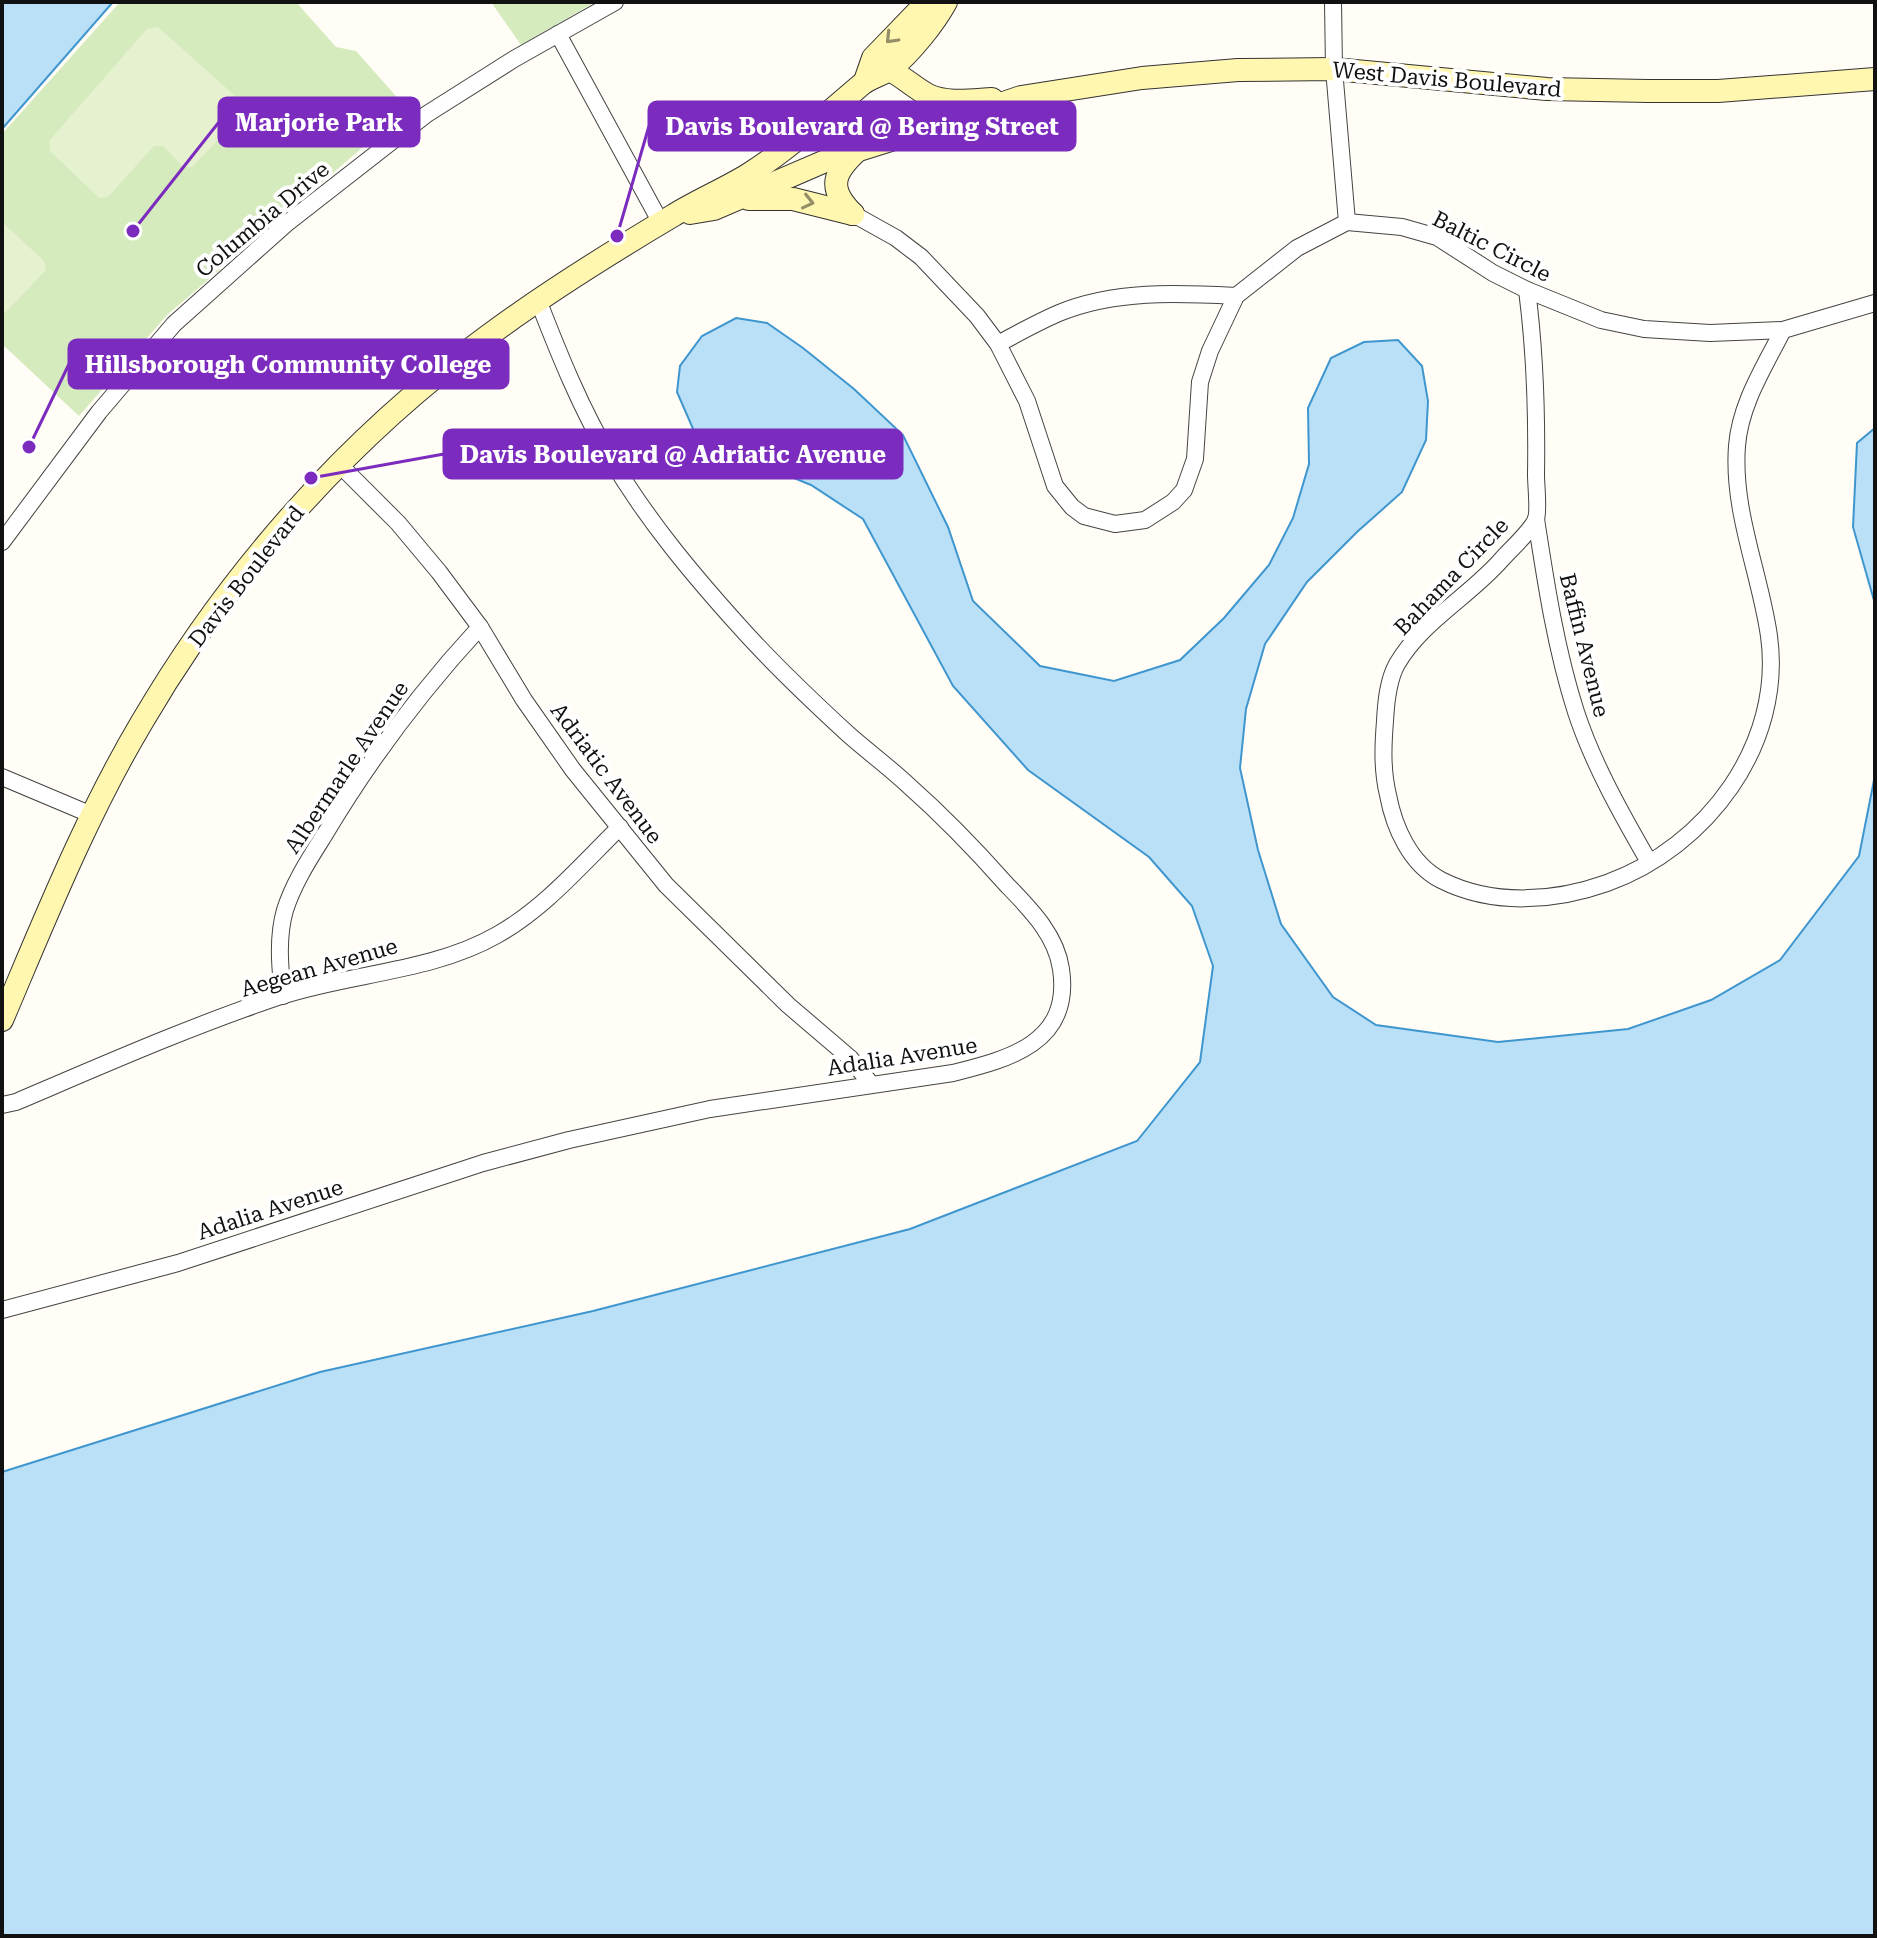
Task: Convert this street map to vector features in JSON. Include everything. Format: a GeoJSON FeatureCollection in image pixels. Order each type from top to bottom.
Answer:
{"type":"FeatureCollection","features":[{"type":"Feature","properties":{"kind":"street","name":"Columbia Drive"},"geometry":{"type":"LineString","coordinates":[[2,542],[99,412],[174,324],[286,224],[427,114],[615,2]]}},
{"type":"Feature","properties":{"kind":"street"},"geometry":{"type":"LineString","coordinates":[[865,81],[873,58],[927,2]]}},
{"type":"Feature","properties":{"kind":"street"},"geometry":{"type":"LineString","coordinates":[[865,81],[890,70],[937,18],[946,2]]}},
{"type":"Feature","properties":{"kind":"street"},"geometry":{"type":"LineString","coordinates":[[740,199],[793,199],[853,214],[896,238],[921,257],[955,291],[998,344],[1027,401],[1050,474],[1062,496],[1084,516],[1098,522],[1145,520],[1167,507],[1184,490],[1190,477],[1195,459],[1200,382],[1210,351],[1236,296],[1297,248],[1347,222],[1334,69],[1333,2]]}},
{"type":"Feature","properties":{"kind":"street"},"geometry":{"type":"LineString","coordinates":[[558,34],[669,218]]}},
{"type":"Feature","properties":{"kind":"street","name":"West Davis Boulevard"},"geometry":{"type":"LineString","coordinates":[[890,70],[937,98],[965,100],[1021,97],[1099,83],[1238,70],[1334,69],[1547,89],[1604,90],[1718,91],[1875,79]]}},
{"type":"Feature","properties":{"kind":"street","name":"Davis Boulevard"},"geometry":{"type":"LineString","coordinates":[[2,1020],[92,815],[141,723],[197,637],[265,548],[339,464],[435,376],[538,300],[791,145],[865,81]]}},
{"type":"Feature","properties":{"kind":"street","name":"West Davis Boulevard"},"geometry":{"type":"LineString","coordinates":[[669,218],[706,212],[806,167],[1021,97]]}},
{"type":"Feature","properties":{"kind":"street"},"geometry":{"type":"LineString","coordinates":[[853,214],[836,191],[836,182],[842,165],[859,149]]}},
{"type":"Feature","properties":{"kind":"street","name":"Baltic Circle"},"geometry":{"type":"LineString","coordinates":[[1347,222],[1402,227],[1437,237],[1493,273],[1527,290],[1601,320],[1644,329],[1710,333],[1783,330],[1875,303]]}},
{"type":"Feature","properties":{"kind":"street","name":"Bahama Circle"},"geometry":{"type":"LineString","coordinates":[[1527,290],[1537,406],[1536,519],[1496,566],[1441,615],[1397,665],[1386,702],[1383,754],[1391,812],[1417,861],[1434,876],[1469,892],[1504,898],[1562,895],[1615,880],[1649,862],[1675,846],[1704,820],[1747,764],[1761,729],[1770,680],[1769,637],[1743,522],[1737,445],[1748,401],[1783,330]]}},
{"type":"Feature","properties":{"kind":"street"},"geometry":{"type":"LineString","coordinates":[[998,344],[1057,313],[1108,299],[1169,294],[1236,296]]}},
{"type":"Feature","properties":{"kind":"street","name":"Adalia Avenue"},"geometry":{"type":"LineString","coordinates":[[2,1310],[178,1263],[483,1163],[569,1140],[710,1109],[953,1073],[1018,1054],[1035,1043],[1049,1027],[1062,989],[1061,968],[1055,948],[1033,913],[973,848],[908,785],[838,724],[741,629],[649,517],[586,415],[538,300]]}},
{"type":"Feature","properties":{"kind":"street","name":"Adriatic Avenue"},"geometry":{"type":"LineString","coordinates":[[339,464],[398,523],[480,627],[524,700],[573,770],[666,885],[726,947],[850,1058],[871,1084]]}},
{"type":"Feature","properties":{"kind":"street","name":"Baffin Avenue"},"geometry":{"type":"LineString","coordinates":[[1536,519],[1554,622],[1577,714],[1614,797],[1649,862]]}},
{"type":"Feature","properties":{"kind":"street","name":"Albermarle Avenue"},"geometry":{"type":"LineString","coordinates":[[283,996],[279,943],[285,911],[297,879],[380,749],[420,696],[480,627]]}},
{"type":"Feature","properties":{"kind":"street"},"geometry":{"type":"LineString","coordinates":[[2,777],[92,815]]}},
{"type":"Feature","properties":{"kind":"street","name":"Aegean Avenue"},"geometry":{"type":"LineString","coordinates":[[2,1105],[283,996],[453,954],[496,935],[539,906],[620,827]]}},
{"type":"Feature","properties":{"kind":"green space"},"geometry":{"type":"Polygon","coordinates":[[[120,2],[296,2],[336,47],[356,51],[410,112],[362,148],[167,315],[79,416],[2,344],[2,134],[120,2]]]}},
{"type":"Feature","properties":{"kind":"green space"},"geometry":{"type":"Polygon","coordinates":[[[491,2],[595,2],[521,45],[491,2]]]}},
{"type":"Feature","properties":{"kind":"green space"},"geometry":{"type":"Polygon","coordinates":[[[158,27],[244,104],[243,114],[192,167],[183,167],[163,146],[154,146],[108,197],[99,198],[50,151],[49,141],[147,29],[158,27]]]}},
{"type":"Feature","properties":{"kind":"green space"},"geometry":{"type":"Polygon","coordinates":[[[2,222],[44,261],[46,270],[2,316],[2,222]]]}},
{"type":"Feature","properties":{"kind":"water"},"geometry":{"type":"Polygon","coordinates":[[[2,2],[113,2],[2,129],[2,2]]]}},
{"type":"Feature","properties":{"kind":"water"},"geometry":{"type":"Polygon","coordinates":[[[736,318],[767,323],[803,348],[854,389],[903,435],[948,527],[973,601],[1040,666],[1114,681],[1180,660],[1224,618],[1269,565],[1293,518],[1309,464],[1308,408],[1331,358],[1364,342],[1398,340],[1422,366],[1428,401],[1426,440],[1402,492],[1307,582],[1265,644],[1246,709],[1240,768],[1258,850],[1281,924],[1333,997],[1376,1025],[1498,1042],[1628,1029],[1711,1000],[1780,960],[1859,856],[1875,775],[1875,1936],[2,1936],[2,1472],[320,1372],[593,1311],[910,1229],[1137,1141],[1200,1062],[1213,966],[1192,906],[1149,857],[1028,770],[953,686],[863,519],[811,485],[697,438],[677,392],[680,366],[702,336],[736,318]]]}},
{"type":"Feature","properties":{"kind":"water"},"geometry":{"type":"Polygon","coordinates":[[[1875,428],[1875,604],[1853,527],[1857,443],[1875,428]]]}},
{"type":"Feature","properties":{"kind":"place","name":"Marjorie Park"},"geometry":{"type":"Point","coordinates":[133,231]}},
{"type":"Feature","properties":{"kind":"place","name":"Davis Boulevard @ Bering Street"},"geometry":{"type":"Point","coordinates":[617,236]}},
{"type":"Feature","properties":{"kind":"place","name":"Hillsborough Community College"},"geometry":{"type":"Point","coordinates":[29,447]}},
{"type":"Feature","properties":{"kind":"place","name":"Davis Boulevard @ Adriatic Avenue"},"geometry":{"type":"Point","coordinates":[311,478]}}]}
